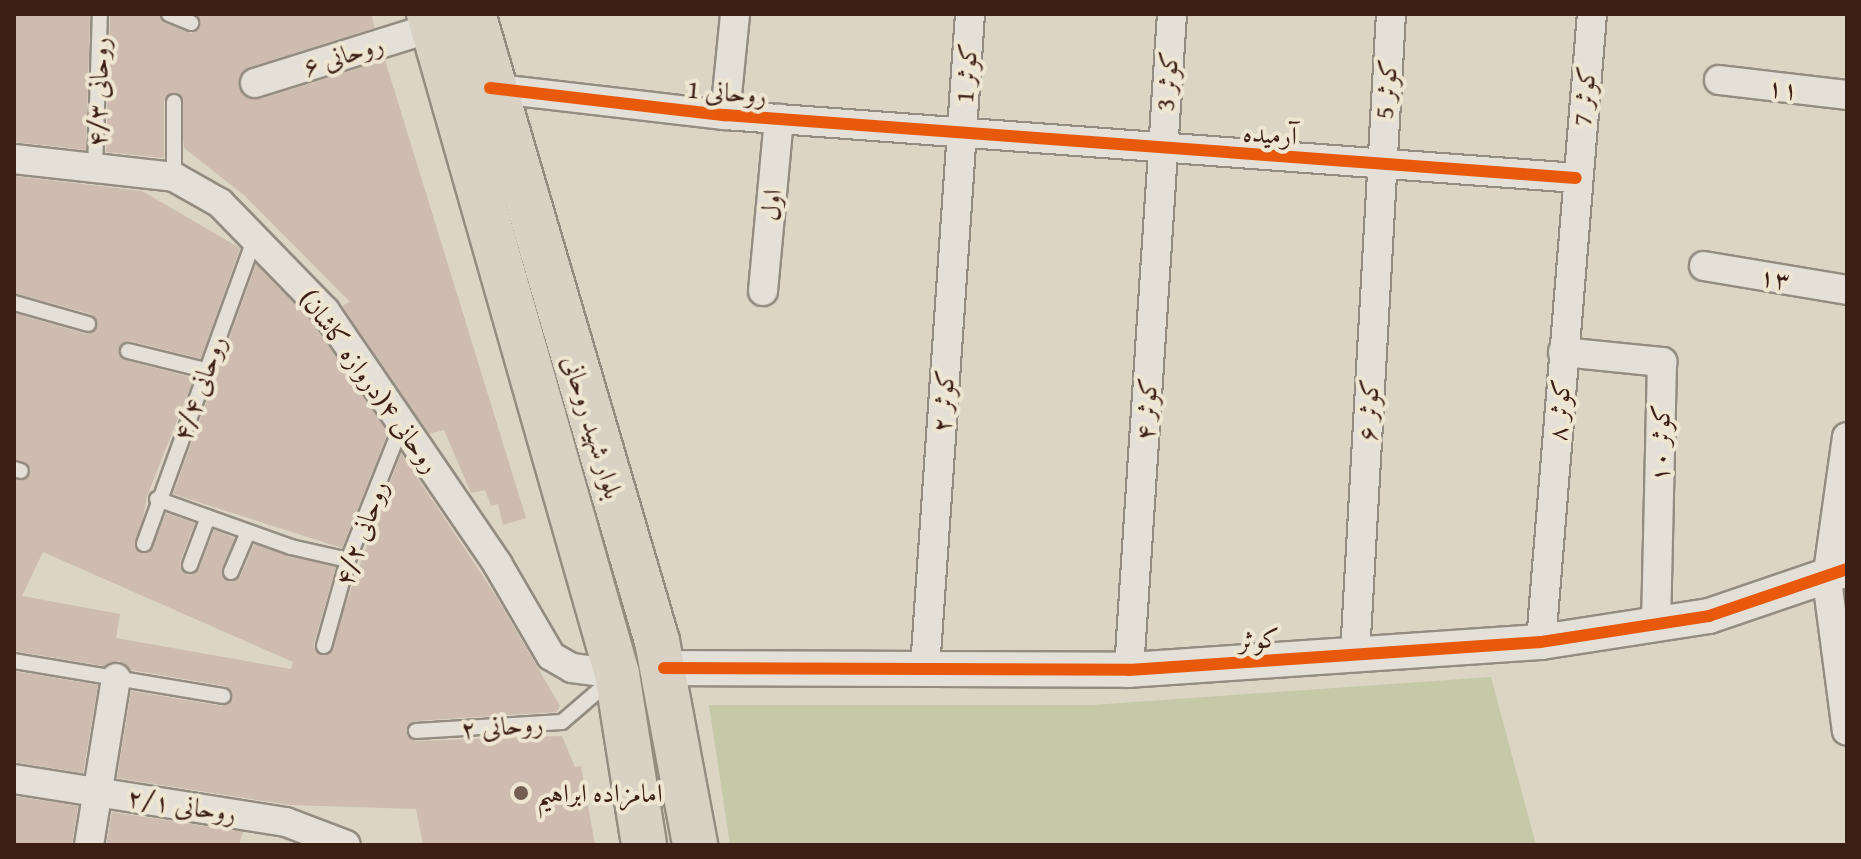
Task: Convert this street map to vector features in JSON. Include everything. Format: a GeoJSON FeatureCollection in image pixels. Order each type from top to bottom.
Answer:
{"type":"FeatureCollection","features":[{"type":"Feature","properties":{"kind":"main road","name":"بلوار شهید روحانی"},"geometry":{"type":"LineString","coordinates":[[473,14],[490,88],[664,668],[695,845]]}},
{"type":"Feature","properties":{"kind":"main road","name":"بلوار شهید روحانی"},"geometry":{"type":"LineString","coordinates":[[430,21],[617,674],[644,845]]}},
{"type":"Feature","properties":{"kind":"main road"},"geometry":{"type":"LineString","coordinates":[[617,674],[664,668]]}},
{"type":"Feature","properties":{"kind":"street"},"geometry":{"type":"LineString","coordinates":[[725,115],[735,14]]}},
{"type":"Feature","properties":{"kind":"street","name":"کوثر 1"},"geometry":{"type":"LineString","coordinates":[[961,132],[970,14]]}},
{"type":"Feature","properties":{"kind":"street","name":"کوثر 3"},"geometry":{"type":"LineString","coordinates":[[1162,148],[1172,14]]}},
{"type":"Feature","properties":{"kind":"street","name":"کوثر 5"},"geometry":{"type":"LineString","coordinates":[[1382,165],[1391,14]]}},
{"type":"Feature","properties":{"kind":"street","name":"کوثر 7"},"geometry":{"type":"LineString","coordinates":[[1576,178],[1592,14]]}},
{"type":"Feature","properties":{"kind":"street","name":"روحانی ۶"},"geometry":{"type":"LineString","coordinates":[[255,83],[430,21]]}},
{"type":"Feature","properties":{"kind":"street","name":"۱۱"},"geometry":{"type":"LineString","coordinates":[[1719,80],[1847,95]]}},
{"type":"Feature","properties":{"kind":"street","name":"روحانی 1"},"geometry":{"type":"LineString","coordinates":[[490,88],[725,115],[961,132]]}},
{"type":"Feature","properties":{"kind":"street","name":"اول"},"geometry":{"type":"LineString","coordinates":[[763,291],[779,119]]}},
{"type":"Feature","properties":{"kind":"street","name":"آرمیده"},"geometry":{"type":"LineString","coordinates":[[961,132],[1576,178]]}},
{"type":"Feature","properties":{"kind":"street","name":"کوثر ۲"},"geometry":{"type":"LineString","coordinates":[[925,669],[961,132]]}},
{"type":"Feature","properties":{"kind":"street","name":"کوثر ۴"},"geometry":{"type":"LineString","coordinates":[[1129,670],[1162,148]]}},
{"type":"Feature","properties":{"kind":"street","name":"روحانی ۴(دروازه کاشان)"},"geometry":{"type":"LineString","coordinates":[[14,159],[174,177],[220,203],[256,234],[325,311],[403,422],[551,656],[572,668],[617,674]]}},
{"type":"Feature","properties":{"kind":"street","name":"کوثر ۶"},"geometry":{"type":"LineString","coordinates":[[1355,655],[1382,165]]}},
{"type":"Feature","properties":{"kind":"street","name":"کوثر ۸"},"geometry":{"type":"LineString","coordinates":[[1541,642],[1576,178]]}},
{"type":"Feature","properties":{"kind":"street","name":"۱۳"},"geometry":{"type":"LineString","coordinates":[[1704,266],[1847,290]]}},
{"type":"Feature","properties":{"kind":"street","name":"کوثر ۱۰"},"geometry":{"type":"LineString","coordinates":[[1563,352],[1662,362],[1656,624]]}},
{"type":"Feature","properties":{"kind":"street"},"geometry":{"type":"LineString","coordinates":[[1847,437],[1837,575],[1847,731]]}},
{"type":"Feature","properties":{"kind":"street","name":"کوثر"},"geometry":{"type":"LineString","coordinates":[[664,668],[1129,670],[1541,642],[1709,616],[1837,575]]}},
{"type":"Feature","properties":{"kind":"street"},"geometry":{"type":"LineString","coordinates":[[89,845],[116,678]]}},
{"type":"Feature","properties":{"kind":"street","name":"روحانی ۲/۱"},"geometry":{"type":"LineString","coordinates":[[14,779],[286,822],[346,845]]}},
{"type":"Feature","properties":{"kind":"lane","name":"روحانی ۴/۳"},"geometry":{"type":"LineString","coordinates":[[95,169],[100,14]]}},
{"type":"Feature","properties":{"kind":"lane"},"geometry":{"type":"LineString","coordinates":[[169,14],[191,23]]}},
{"type":"Feature","properties":{"kind":"lane"},"geometry":{"type":"LineString","coordinates":[[174,102],[174,177]]}},
{"type":"Feature","properties":{"kind":"lane","name":"روحانی ۴/۴"},"geometry":{"type":"LineString","coordinates":[[144,544],[157,499],[256,234]]}},
{"type":"Feature","properties":{"kind":"lane"},"geometry":{"type":"LineString","coordinates":[[14,303],[88,324]]}},
{"type":"Feature","properties":{"kind":"lane"},"geometry":{"type":"LineString","coordinates":[[128,351],[205,370]]}},
{"type":"Feature","properties":{"kind":"lane","name":"روحانی ۴/۲"},"geometry":{"type":"LineString","coordinates":[[324,646],[348,560],[403,422]]}},
{"type":"Feature","properties":{"kind":"lane"},"geometry":{"type":"LineString","coordinates":[[157,499],[248,532],[348,560]]}},
{"type":"Feature","properties":{"kind":"lane"},"geometry":{"type":"LineString","coordinates":[[190,565],[208,517]]}},
{"type":"Feature","properties":{"kind":"lane"},"geometry":{"type":"LineString","coordinates":[[231,572],[248,532]]}},
{"type":"Feature","properties":{"kind":"lane"},"geometry":{"type":"LineString","coordinates":[[14,661],[223,696]]}},
{"type":"Feature","properties":{"kind":"lane","name":"روحانی ۲"},"geometry":{"type":"LineString","coordinates":[[416,731],[562,722],[617,674]]}},
{"type":"Feature","properties":{"kind":"green space"},"geometry":{"type":"Polygon","coordinates":[[[1491,677],[1536,845],[730,845],[709,705],[1092,705],[1491,677]]]}},
{"type":"Feature","properties":{"kind":"building"},"geometry":{"type":"Polygon","coordinates":[[[14,14],[90,14],[86,150],[14,142],[14,14]]]}},
{"type":"Feature","properties":{"kind":"building"},"geometry":{"type":"Polygon","coordinates":[[[110,14],[159,14],[165,23],[192,33],[200,26],[195,14],[371,14],[375,28],[250,67],[239,87],[244,96],[260,99],[385,60],[526,518],[503,525],[498,504],[491,506],[485,490],[471,493],[444,430],[429,434],[342,306],[350,302],[244,195],[184,148],[180,94],[170,93],[164,101],[164,158],[106,152],[110,14]]]}},
{"type":"Feature","properties":{"kind":"building"},"geometry":{"type":"Polygon","coordinates":[[[14,176],[142,191],[240,248],[201,359],[130,341],[119,348],[125,360],[194,378],[147,496],[137,551],[151,551],[166,513],[195,523],[180,562],[187,575],[199,569],[214,530],[235,538],[222,569],[228,581],[240,577],[254,544],[336,567],[314,644],[317,653],[327,655],[401,453],[496,596],[560,706],[557,712],[415,721],[407,736],[417,741],[562,736],[575,767],[581,766],[595,845],[423,845],[416,809],[290,805],[117,778],[131,691],[222,706],[233,693],[225,686],[131,670],[119,661],[104,666],[14,651],[14,479],[27,479],[31,469],[14,459],[14,313],[86,334],[98,322],[91,314],[14,293],[14,176]],[[43,552],[22,596],[120,614],[116,638],[291,669],[293,662],[43,552]]]}},
{"type":"Feature","properties":{"kind":"building"},"geometry":{"type":"Polygon","coordinates":[[[256,264],[312,322],[388,433],[342,548],[173,494],[256,264]]]}},
{"type":"Feature","properties":{"kind":"building"},"geometry":{"type":"Polygon","coordinates":[[[14,671],[98,685],[83,773],[14,762],[14,671]]]}},
{"type":"Feature","properties":{"kind":"building"},"geometry":{"type":"Polygon","coordinates":[[[14,796],[78,806],[72,845],[14,845],[14,796]]]}},
{"type":"Feature","properties":{"kind":"building"},"geometry":{"type":"Polygon","coordinates":[[[112,812],[243,832],[239,845],[106,845],[112,812]]]}},
{"type":"Feature","properties":{"kind":"cycle path"},"geometry":{"type":"LineString","coordinates":[[490,88],[725,115],[1576,178]]}},
{"type":"Feature","properties":{"kind":"cycle path"},"geometry":{"type":"LineString","coordinates":[[664,668],[1129,670],[1541,642],[1709,616],[1847,569]]}},
{"type":"Feature","properties":{"kind":"place","name":"امامزاده ابراهیم"},"geometry":{"type":"Point","coordinates":[521,793]}}]}
